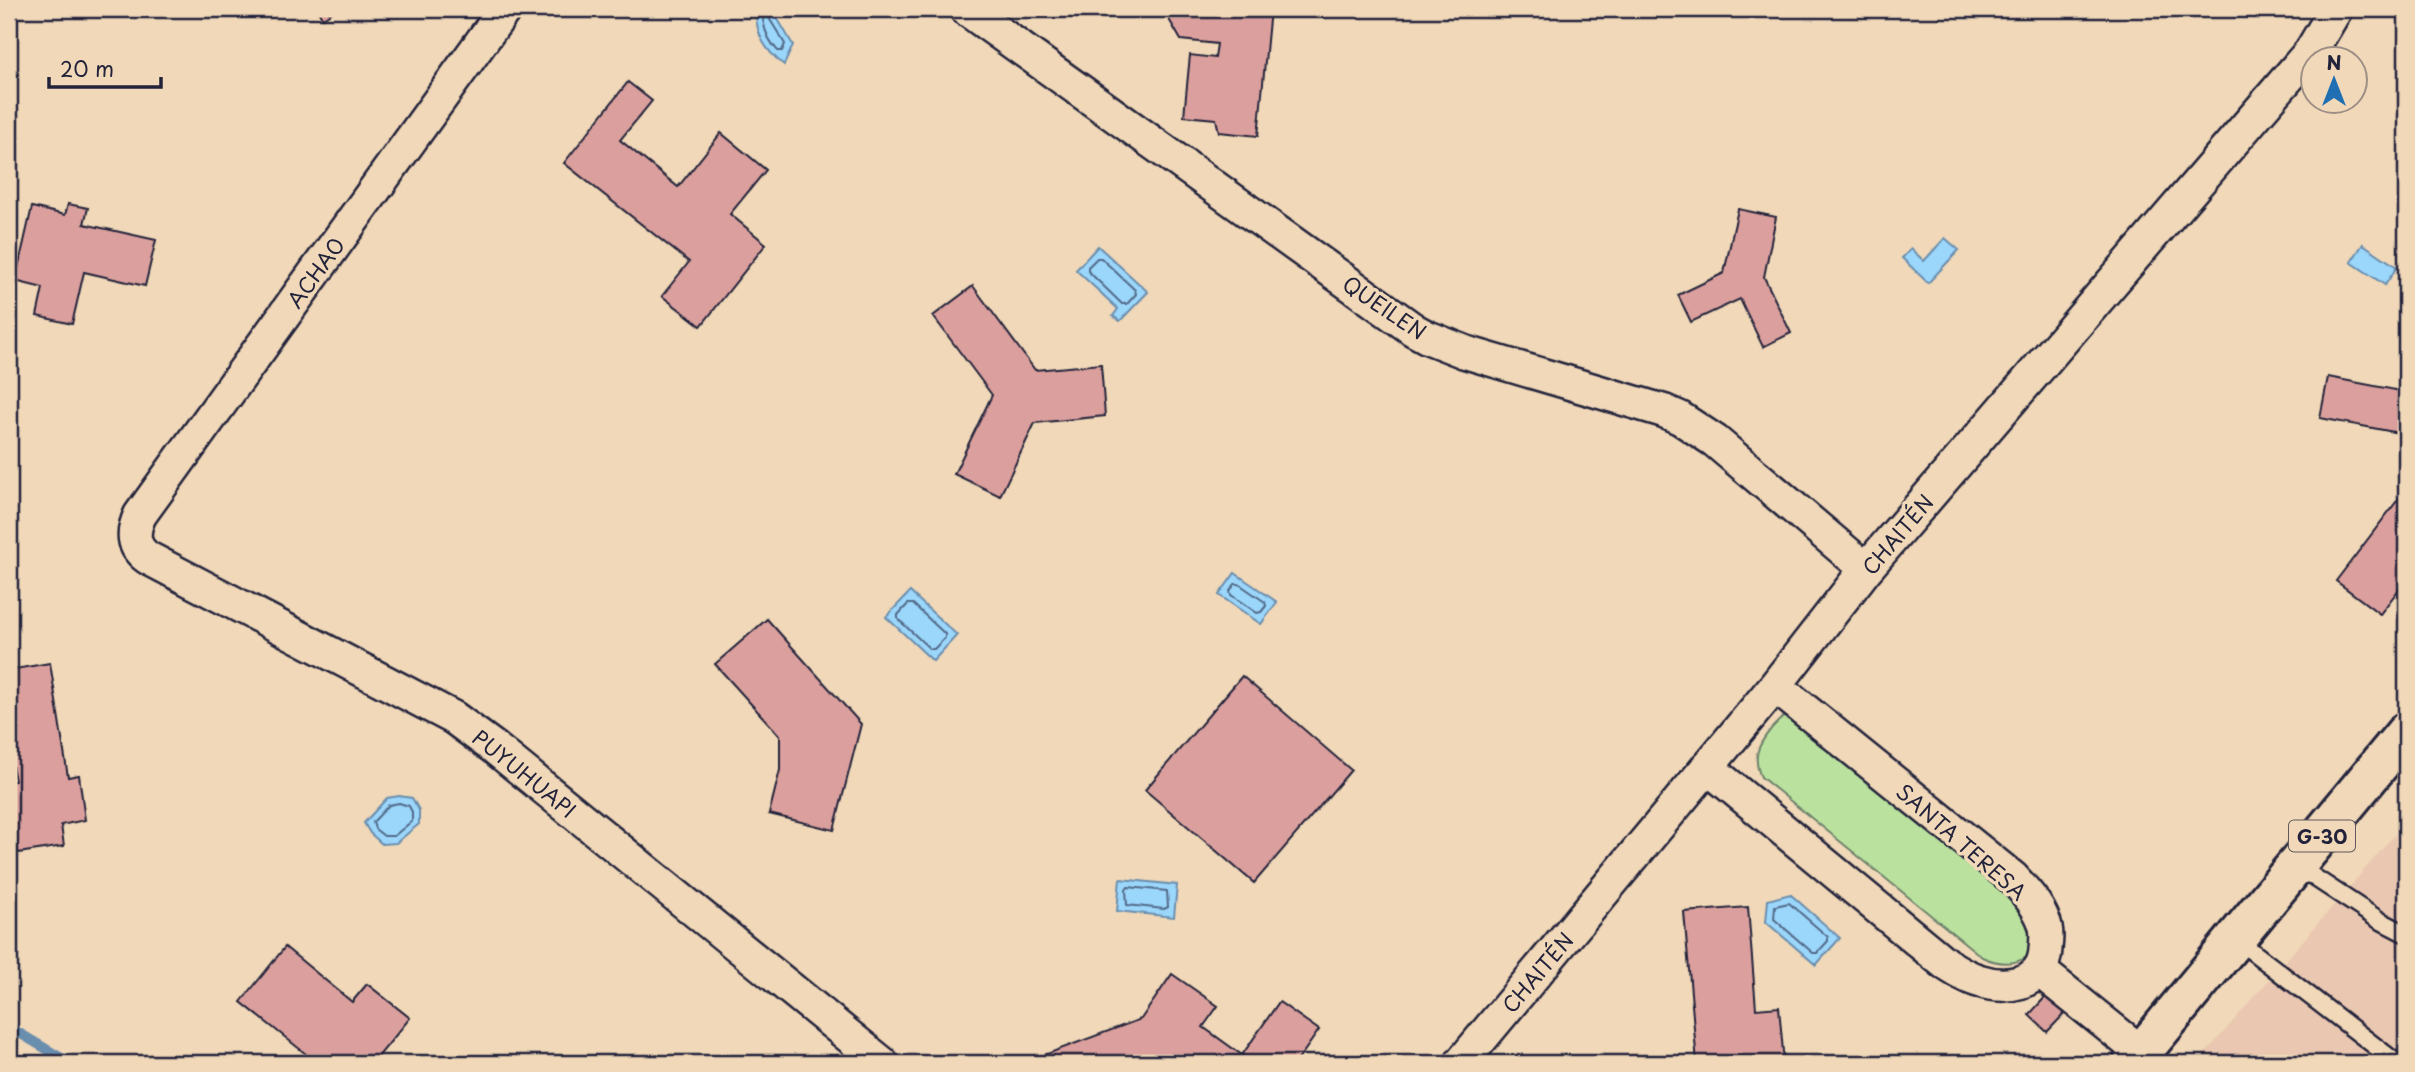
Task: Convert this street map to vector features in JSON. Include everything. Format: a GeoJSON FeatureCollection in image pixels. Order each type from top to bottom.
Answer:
{"type":"FeatureCollection","features":[{"type":"Feature","properties":{"kind":"main road","name":"G-30"},"geometry":{"type":"LineString","coordinates":[[2137,1058],[2406,732]]}},
{"type":"Feature","properties":{"kind":"street","name":"ACHAO"},"geometry":{"type":"LineString","coordinates":[[134,540],[135,524],[140,515],[505,9]]}},
{"type":"Feature","properties":{"kind":"street","name":"QUEILEN"},"geometry":{"type":"LineString","coordinates":[[966,9],[1413,330],[1465,352],[1680,418],[1715,441],[1866,569]]}},
{"type":"Feature","properties":{"kind":"street","name":"CHAITÉN"},"geometry":{"type":"LineString","coordinates":[[1461,1063],[1775,686],[1866,569],[2311,51],[2336,9]]}},
{"type":"Feature","properties":{"kind":"street","name":"PUYUHUAPI"},"geometry":{"type":"LineString","coordinates":[[134,540],[141,553],[148,558],[417,696],[471,729],[882,1063]]}},
{"type":"Feature","properties":{"kind":"street","name":"SANTA TERESA"},"geometry":{"type":"LineString","coordinates":[[1775,686],[2012,878],[2038,908],[2046,925],[2044,963],[2040,971]]}},
{"type":"Feature","properties":{"kind":"street"},"geometry":{"type":"LineString","coordinates":[[1707,767],[1960,973],[1985,983],[2009,984],[2030,978],[2040,971],[2137,1058]]}},
{"type":"Feature","properties":{"kind":"lane"},"geometry":{"type":"LineString","coordinates":[[2297,866],[2379,920],[2406,933]]}},
{"type":"Feature","properties":{"kind":"lane"},"geometry":{"type":"LineString","coordinates":[[2236,939],[2397,1063]]}},
{"type":"Feature","properties":{"kind":"shaded area"},"geometry":{"type":"Polygon","coordinates":[[[2406,822],[2406,1063],[2197,1063],[2406,822]]]}},
{"type":"Feature","properties":{"kind":"green space"},"geometry":{"type":"Polygon","coordinates":[[[1789,714],[2036,917],[2033,953],[2008,963],[1982,957],[1761,777],[1757,763],[1760,746],[1771,729],[1789,714]]]}},
{"type":"Feature","properties":{"kind":"water"},"geometry":{"type":"Polygon","coordinates":[[[772,9],[793,45],[784,65],[767,48],[760,36],[756,12],[772,9]]]}},
{"type":"Feature","properties":{"kind":"water"},"geometry":{"type":"Polygon","coordinates":[[[1945,238],[1959,250],[1928,283],[1902,258],[1911,249],[1924,261],[1945,238]]]}},
{"type":"Feature","properties":{"kind":"water"},"geometry":{"type":"Polygon","coordinates":[[[2363,244],[2397,267],[2385,285],[2351,262],[2363,244]]]}},
{"type":"Feature","properties":{"kind":"water"},"geometry":{"type":"Polygon","coordinates":[[[1098,246],[1148,292],[1120,321],[1113,316],[1118,309],[1076,270],[1098,246]]]}},
{"type":"Feature","properties":{"kind":"water"},"geometry":{"type":"Polygon","coordinates":[[[1235,573],[1277,602],[1261,624],[1219,595],[1235,573]]]}},
{"type":"Feature","properties":{"kind":"water"},"geometry":{"type":"Polygon","coordinates":[[[910,592],[957,635],[933,661],[886,617],[910,592]]]}},
{"type":"Feature","properties":{"kind":"water"},"geometry":{"type":"Polygon","coordinates":[[[387,798],[412,798],[419,810],[419,824],[396,843],[382,844],[364,823],[387,798]]]}},
{"type":"Feature","properties":{"kind":"water"},"geometry":{"type":"Polygon","coordinates":[[[1120,879],[1177,885],[1174,917],[1117,911],[1120,879]]]}},
{"type":"Feature","properties":{"kind":"water"},"geometry":{"type":"Polygon","coordinates":[[[1790,894],[1840,938],[1816,965],[1766,922],[1768,900],[1790,894]]]}},
{"type":"Feature","properties":{"kind":"building"},"geometry":{"type":"Polygon","coordinates":[[[316,9],[337,9],[323,18],[316,9]]]}},
{"type":"Feature","properties":{"kind":"building"},"geometry":{"type":"Polygon","coordinates":[[[1163,9],[1270,9],[1258,136],[1219,132],[1216,119],[1184,116],[1190,55],[1215,58],[1217,44],[1181,40],[1163,9]]]}},
{"type":"Feature","properties":{"kind":"building"},"geometry":{"type":"Polygon","coordinates":[[[628,82],[652,101],[620,140],[678,187],[721,133],[766,170],[730,214],[766,244],[701,326],[662,296],[689,262],[564,163],[628,82]]]}},
{"type":"Feature","properties":{"kind":"building"},"geometry":{"type":"Polygon","coordinates":[[[68,204],[88,208],[84,224],[156,240],[145,286],[84,272],[72,324],[37,316],[43,288],[15,281],[32,207],[65,215],[68,204]]]}},
{"type":"Feature","properties":{"kind":"building"},"geometry":{"type":"Polygon","coordinates":[[[1738,209],[1776,217],[1764,277],[1791,333],[1763,347],[1740,299],[1691,322],[1678,295],[1724,273],[1738,209]]]}},
{"type":"Feature","properties":{"kind":"building"},"geometry":{"type":"Polygon","coordinates":[[[973,286],[1035,370],[1101,364],[1105,416],[1035,423],[1000,496],[954,474],[992,395],[933,316],[973,286]]]}},
{"type":"Feature","properties":{"kind":"building"},"geometry":{"type":"Polygon","coordinates":[[[2406,361],[2406,390],[2398,364],[2406,361]]]}},
{"type":"Feature","properties":{"kind":"building"},"geometry":{"type":"Polygon","coordinates":[[[2328,377],[2406,392],[2406,437],[2404,434],[2320,418],[2328,377]]]}},
{"type":"Feature","properties":{"kind":"building"},"geometry":{"type":"Polygon","coordinates":[[[2406,489],[2406,580],[2380,614],[2336,581],[2406,489]]]}},
{"type":"Feature","properties":{"kind":"building"},"geometry":{"type":"Polygon","coordinates":[[[767,619],[861,724],[834,830],[769,814],[780,770],[780,736],[715,664],[767,619]]]}},
{"type":"Feature","properties":{"kind":"building"},"geometry":{"type":"Polygon","coordinates":[[[50,663],[68,777],[79,775],[85,820],[61,825],[64,846],[18,853],[15,830],[9,831],[9,782],[15,781],[9,748],[9,670],[50,663]]]}},
{"type":"Feature","properties":{"kind":"building"},"geometry":{"type":"Polygon","coordinates":[[[1242,676],[1351,770],[1254,883],[1145,790],[1242,676]]]}},
{"type":"Feature","properties":{"kind":"building"},"geometry":{"type":"Polygon","coordinates":[[[1748,907],[1756,1009],[1779,1007],[1784,1063],[1697,1063],[1684,912],[1748,907]]]}},
{"type":"Feature","properties":{"kind":"building"},"geometry":{"type":"Polygon","coordinates":[[[285,947],[352,1002],[367,984],[410,1018],[373,1063],[298,1063],[306,1054],[241,1002],[285,947]]]}},
{"type":"Feature","properties":{"kind":"building"},"geometry":{"type":"Polygon","coordinates":[[[1172,974],[1218,1006],[1203,1027],[1242,1055],[1279,1002],[1319,1030],[1296,1063],[1047,1063],[1044,1055],[1141,1019],[1172,974]]]}},
{"type":"Feature","properties":{"kind":"building"},"geometry":{"type":"Polygon","coordinates":[[[2048,994],[2067,1011],[2047,1032],[2029,1015],[2048,994]]]}},
{"type":"Feature","properties":{"kind":"waterway"},"geometry":{"type":"LineString","coordinates":[[9,1027],[70,1063]]}}]}
